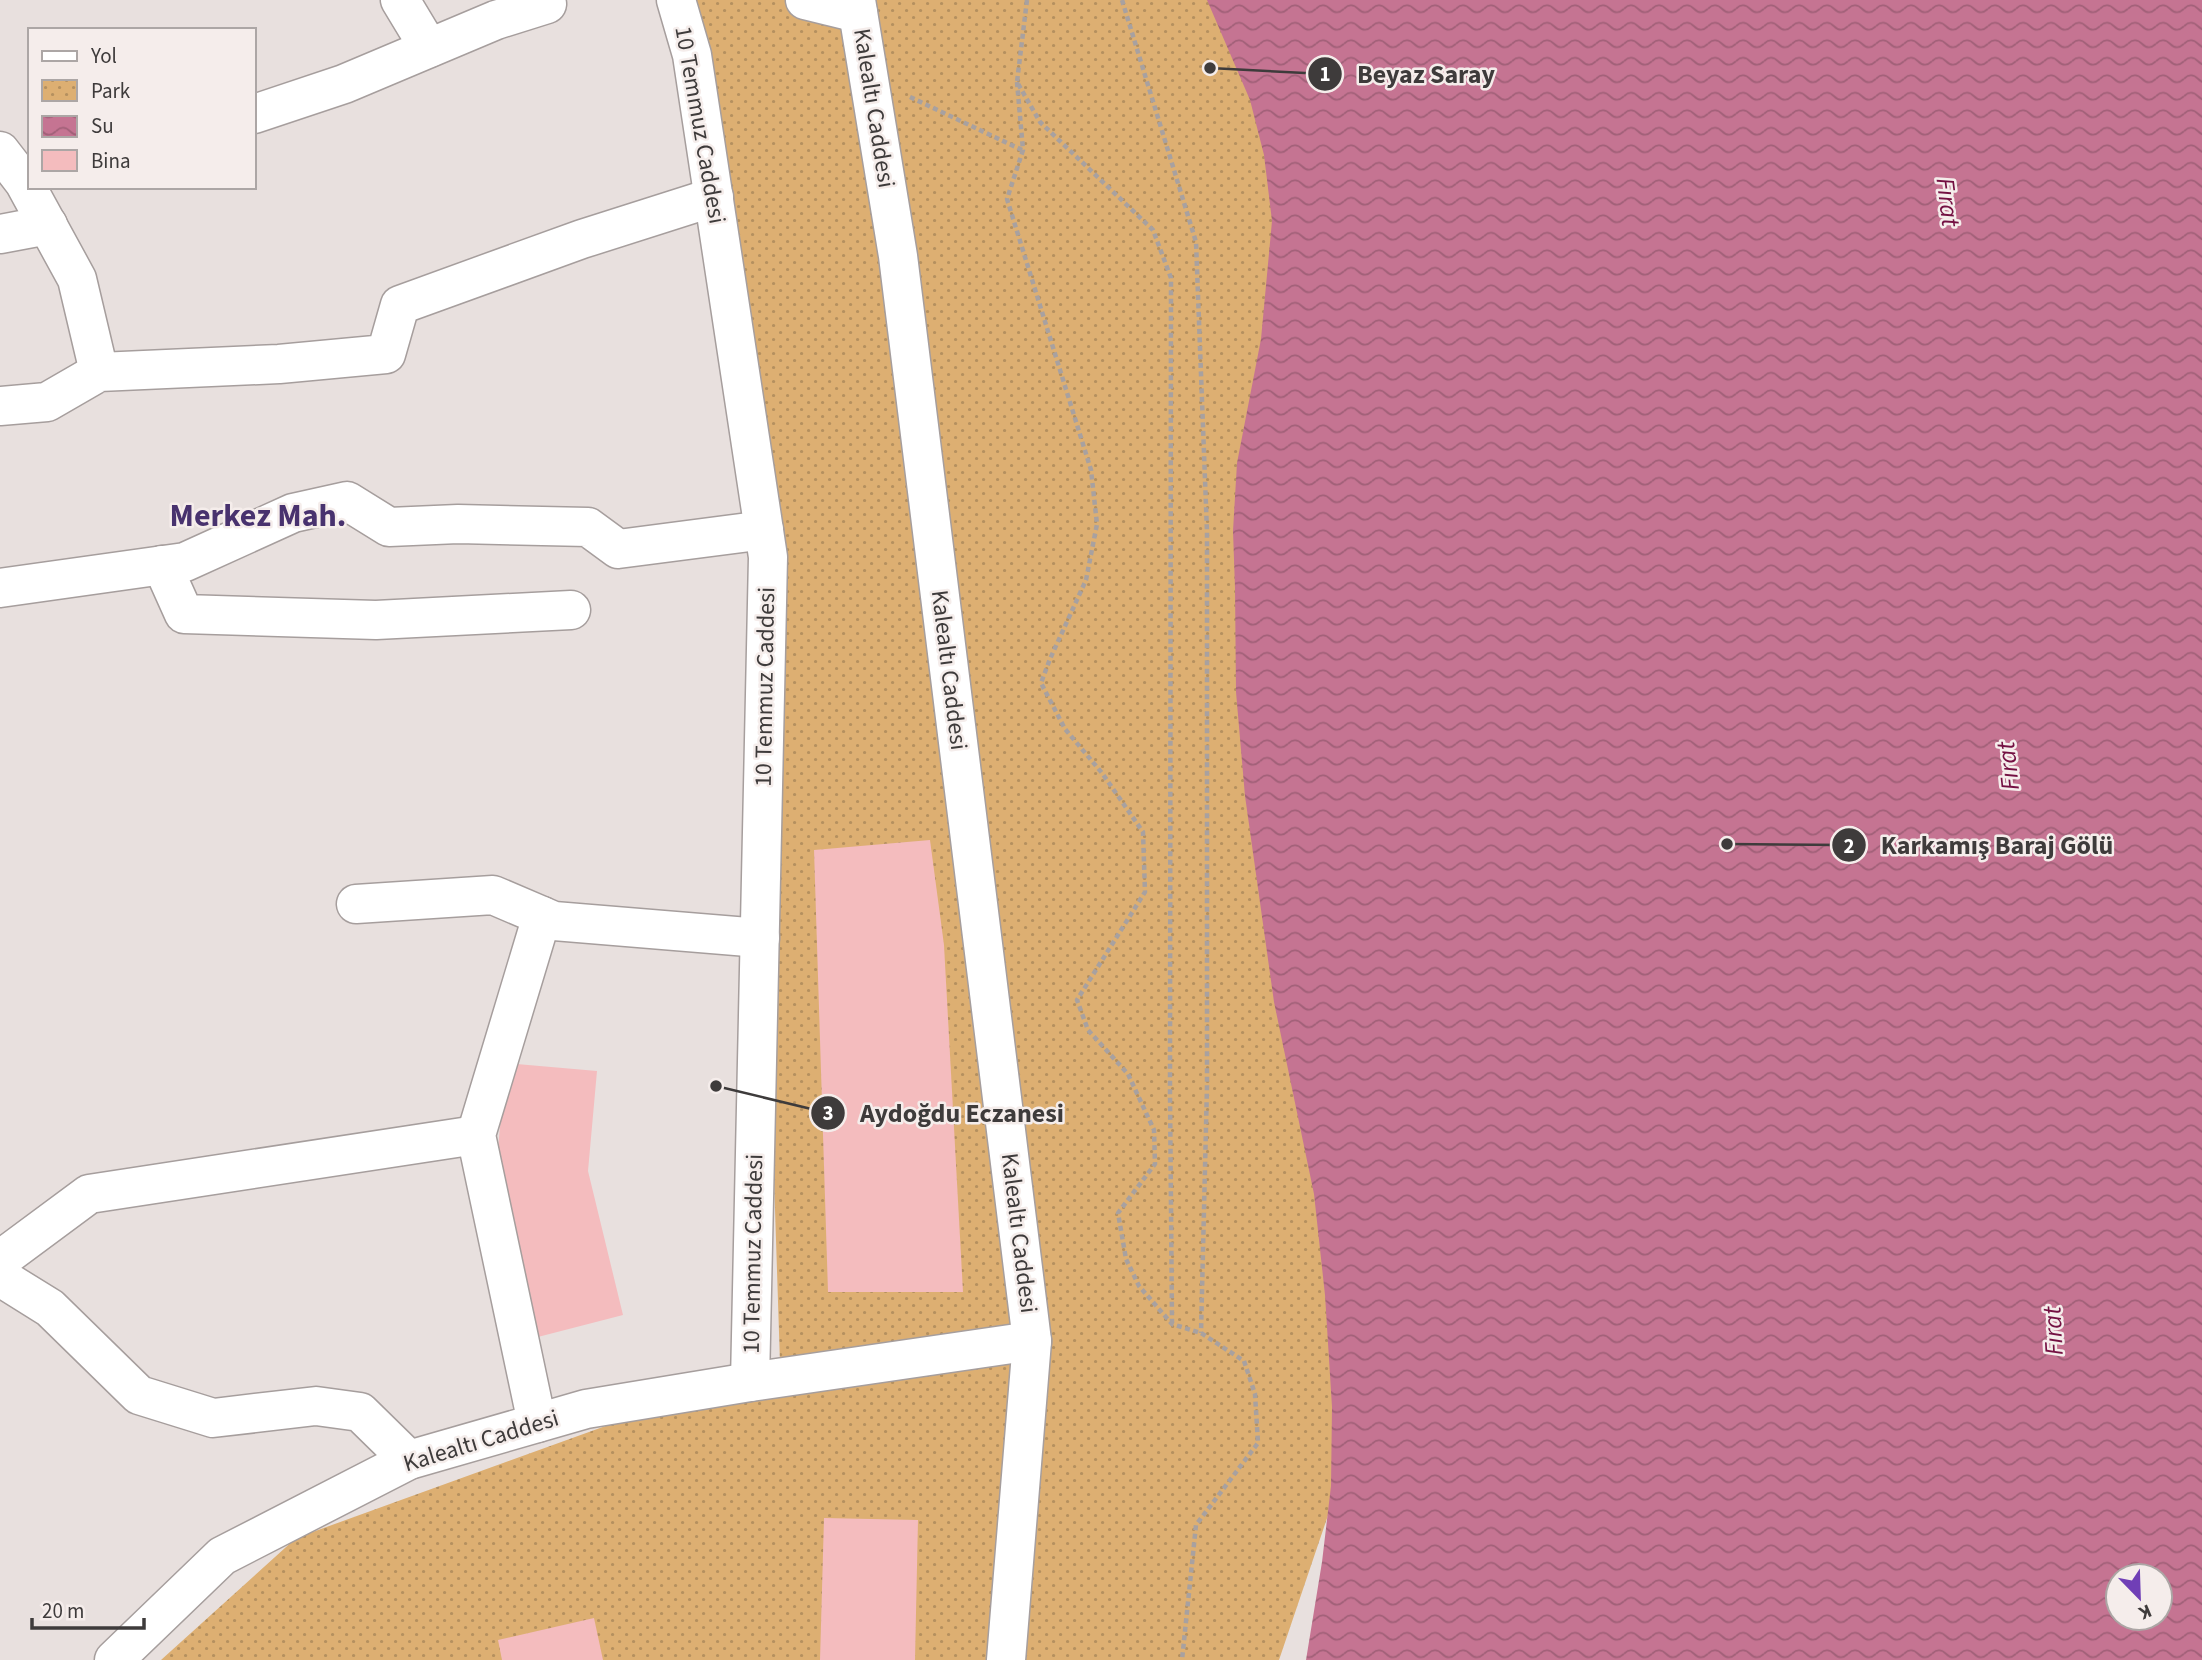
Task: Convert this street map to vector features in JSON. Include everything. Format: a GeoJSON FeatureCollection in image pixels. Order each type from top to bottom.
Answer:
{"type":"FeatureCollection","features":[{"type":"Feature","properties":{"kind":"street"},"geometry":{"type":"LineString","coordinates":[[400,0],[429,48]]}},
{"type":"Feature","properties":{"kind":"street","name":"10 Temmuz Caddesi"},"geometry":{"type":"LineString","coordinates":[[676,0],[692,55],[768,557],[750,1382]]}},
{"type":"Feature","properties":{"kind":"street"},"geometry":{"type":"LineString","coordinates":[[805,0],[857,7]]}},
{"type":"Feature","properties":{"kind":"street"},"geometry":{"type":"LineString","coordinates":[[256,113],[344,84],[496,20],[550,1]]}},
{"type":"Feature","properties":{"kind":"street","name":"Kalealtı Caddesi"},"geometry":{"type":"LineString","coordinates":[[857,7],[898,257],[1032,1341],[1006,1660]]}},
{"type":"Feature","properties":{"kind":"street"},"geometry":{"type":"LineString","coordinates":[[0,151],[24,182],[77,279],[99,372]]}},
{"type":"Feature","properties":{"kind":"street"},"geometry":{"type":"LineString","coordinates":[[0,406],[47,402],[99,372],[279,364],[386,354],[400,305],[582,239],[714,197]]}},
{"type":"Feature","properties":{"kind":"street"},"geometry":{"type":"LineString","coordinates":[[0,234],[48,225]]}},
{"type":"Feature","properties":{"kind":"street"},"geometry":{"type":"LineString","coordinates":[[0,588],[185,562],[293,513],[347,501],[389,527],[458,524],[588,527],[618,549],[764,530]]}},
{"type":"Feature","properties":{"kind":"street"},"geometry":{"type":"LineString","coordinates":[[162,565],[184,614],[376,620],[571,610]]}},
{"type":"Feature","properties":{"kind":"street"},"geometry":{"type":"LineString","coordinates":[[356,904],[493,895],[554,922],[760,938]]}},
{"type":"Feature","properties":{"kind":"street"},"geometry":{"type":"LineString","coordinates":[[537,1423],[475,1135],[542,916]]}},
{"type":"Feature","properties":{"kind":"street"},"geometry":{"type":"LineString","coordinates":[[0,1260],[89,1194],[475,1135]]}},
{"type":"Feature","properties":{"kind":"street"},"geometry":{"type":"LineString","coordinates":[[0,1277],[50,1308],[139,1395],[213,1418],[316,1406],[359,1412],[409,1460]]}},
{"type":"Feature","properties":{"kind":"street","name":"Kalealtı Caddesi"},"geometry":{"type":"LineString","coordinates":[[114,1660],[222,1556],[409,1460],[586,1409],[1032,1341]]}},
{"type":"Feature","properties":{"kind":"path"},"geometry":{"type":"LineString","coordinates":[[1027,0],[1017,82],[1023,150],[1007,199],[1091,470],[1097,524],[1086,580],[1041,683],[1065,729],[1102,773],[1143,832],[1145,892],[1077,1000],[1088,1030],[1128,1074],[1154,1130],[1155,1164],[1118,1213],[1126,1259],[1139,1286],[1172,1324],[1201,1333],[1244,1361],[1255,1394],[1258,1443],[1196,1525],[1182,1660]]}},
{"type":"Feature","properties":{"kind":"path"},"geometry":{"type":"LineString","coordinates":[[1122,0],[1196,242],[1207,532],[1207,1086],[1201,1333]]}},
{"type":"Feature","properties":{"kind":"path"},"geometry":{"type":"LineString","coordinates":[[868,77],[1023,150]]}},
{"type":"Feature","properties":{"kind":"path"},"geometry":{"type":"LineString","coordinates":[[1017,82],[1040,122],[1153,230],[1171,278],[1172,1324]]}},
{"type":"Feature","properties":{"kind":"green space"},"geometry":{"type":"Polygon","coordinates":[[[663,0],[1332,0],[1384,1350],[1279,1660],[161,1660],[296,1538],[780,1363],[746,318],[663,0]]]}},
{"type":"Feature","properties":{"kind":"water","name":"Fırat"},"geometry":{"type":"Polygon","coordinates":[[[1207,0],[2202,0],[2202,1660],[1306,1660],[1331,1486],[1332,1407],[1325,1295],[1314,1194],[1274,1002],[1245,796],[1236,692],[1233,531],[1237,463],[1261,339],[1272,221],[1264,155],[1250,100],[1207,0]]]}},
{"type":"Feature","properties":{"kind":"building"},"geometry":{"type":"Polygon","coordinates":[[[930,840],[944,945],[963,1292],[828,1292],[814,850],[930,840]]]}},
{"type":"Feature","properties":{"kind":"building"},"geometry":{"type":"Polygon","coordinates":[[[506,1063],[597,1071],[588,1171],[623,1315],[534,1338],[495,1180],[506,1063]]]}},
{"type":"Feature","properties":{"kind":"building"},"geometry":{"type":"Polygon","coordinates":[[[824,1518],[918,1520],[915,1660],[820,1660],[824,1518]]]}},
{"type":"Feature","properties":{"kind":"building"},"geometry":{"type":"Polygon","coordinates":[[[594,1618],[603,1660],[502,1660],[498,1640],[594,1618]]]}},
{"type":"Feature","properties":{"kind":"place","name":"Beyaz Saray"},"geometry":{"type":"Point","coordinates":[1210,68]}},
{"type":"Feature","properties":{"kind":"place","name":"Karkamış Baraj Gölü"},"geometry":{"type":"Point","coordinates":[1727,844]}},
{"type":"Feature","properties":{"kind":"place","name":"Aydoğdu Eczanesi"},"geometry":{"type":"Point","coordinates":[716,1086]}},
{"type":"Feature","properties":{"kind":"district","name":"Merkez Mah."},"geometry":{"type":"Point","coordinates":[258,516]}}]}
